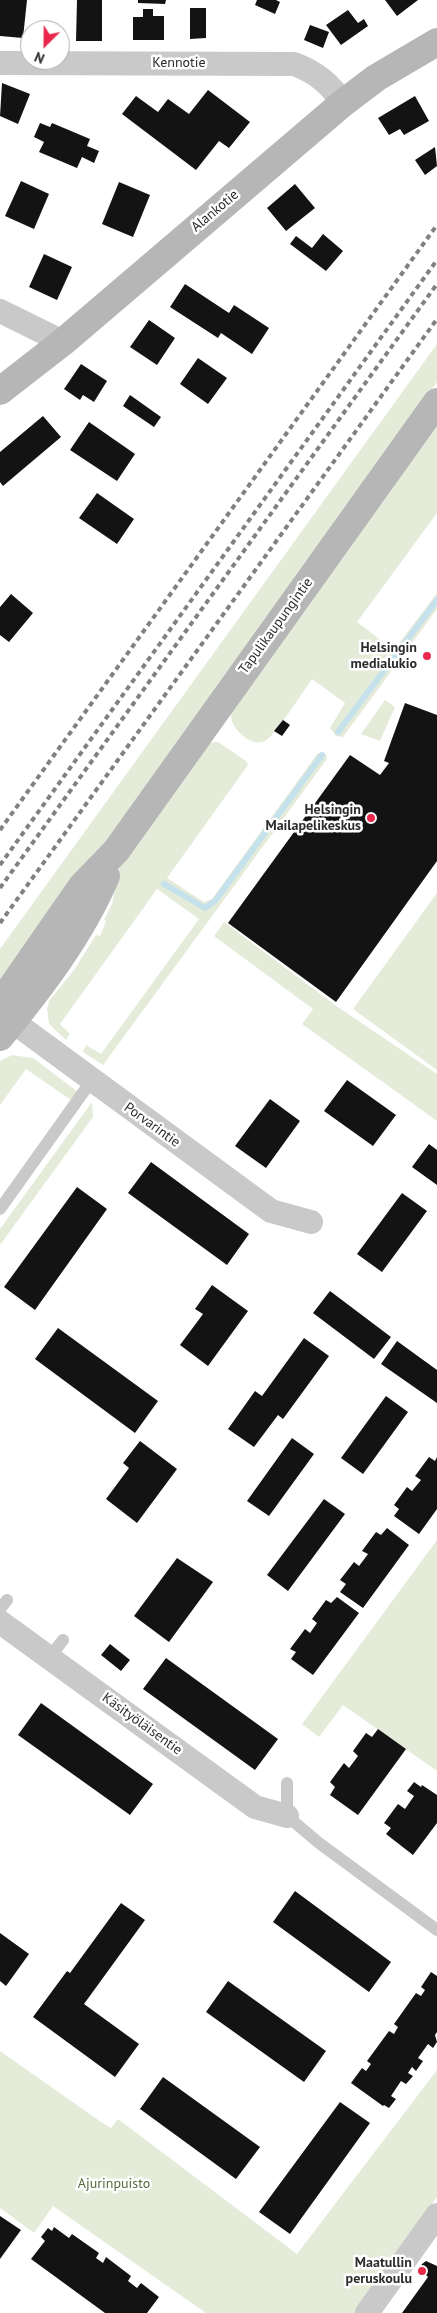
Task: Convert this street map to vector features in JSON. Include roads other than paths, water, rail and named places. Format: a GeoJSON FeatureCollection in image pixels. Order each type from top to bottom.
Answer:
{"type":"FeatureCollection","features":[{"type":"Feature","properties":{"kind":"main road","name":"Alankotie"},"geometry":{"type":"LineString","coordinates":[[0,391],[63,342],[343,103],[376,78],[437,42]]}},
{"type":"Feature","properties":{"kind":"main road","name":"Tapulikaupungintie"},"geometry":{"type":"LineString","coordinates":[[3,1019],[42,985],[98,895],[116,851],[437,402]]}},
{"type":"Feature","properties":{"kind":"street","name":"Kennotie"},"geometry":{"type":"LineString","coordinates":[[0,63],[294,64],[312,70],[332,87],[343,103]]}},
{"type":"Feature","properties":{"kind":"street"},"geometry":{"type":"LineString","coordinates":[[0,311],[63,342]]}},
{"type":"Feature","properties":{"kind":"street","name":"Porvarintie"},"geometry":{"type":"LineString","coordinates":[[3,1019],[92,1080],[271,1211],[311,1222]]}},
{"type":"Feature","properties":{"kind":"street","name":"Käsityöläisentie"},"geometry":{"type":"LineString","coordinates":[[0,1622],[56,1649],[255,1807],[287,1816]]}},
{"type":"Feature","properties":{"kind":"street"},"geometry":{"type":"LineString","coordinates":[[367,2313],[437,2215]]}},
{"type":"Feature","properties":{"kind":"lane"},"geometry":{"type":"LineString","coordinates":[[0,1209],[92,1080]]}},
{"type":"Feature","properties":{"kind":"lane"},"geometry":{"type":"LineString","coordinates":[[287,1783],[287,1816],[319,1843],[437,1930]]}},
{"type":"Feature","properties":{"kind":"waterway"},"geometry":{"type":"LineString","coordinates":[[338,732],[437,600]]}},
{"type":"Feature","properties":{"kind":"waterway"},"geometry":{"type":"LineString","coordinates":[[164,884],[205,908],[215,901],[322,755]]}},
{"type":"Feature","properties":{"kind":"railway"},"geometry":{"type":"LineString","coordinates":[[0,830],[437,225]]}},
{"type":"Feature","properties":{"kind":"railway"},"geometry":{"type":"LineString","coordinates":[[0,865],[437,260]]}},
{"type":"Feature","properties":{"kind":"railway"},"geometry":{"type":"LineString","coordinates":[[0,888],[437,284]]}},
{"type":"Feature","properties":{"kind":"railway"},"geometry":{"type":"LineString","coordinates":[[0,923],[437,319]]}},
{"type":"Feature","properties":{"kind":"place","name":"Helsingin medialukio"},"geometry":{"type":"Point","coordinates":[427,656]}},
{"type":"Feature","properties":{"kind":"place","name":"Helsingin Mailapelikeskus"},"geometry":{"type":"Point","coordinates":[371,818]}},
{"type":"Feature","properties":{"kind":"place","name":"Maatullin peruskoulu"},"geometry":{"type":"Point","coordinates":[422,2271]}},
{"type":"Feature","properties":{"kind":"park label","name":"Ajurinpuisto"},"geometry":{"type":"Point","coordinates":[114,2184]}}]}
